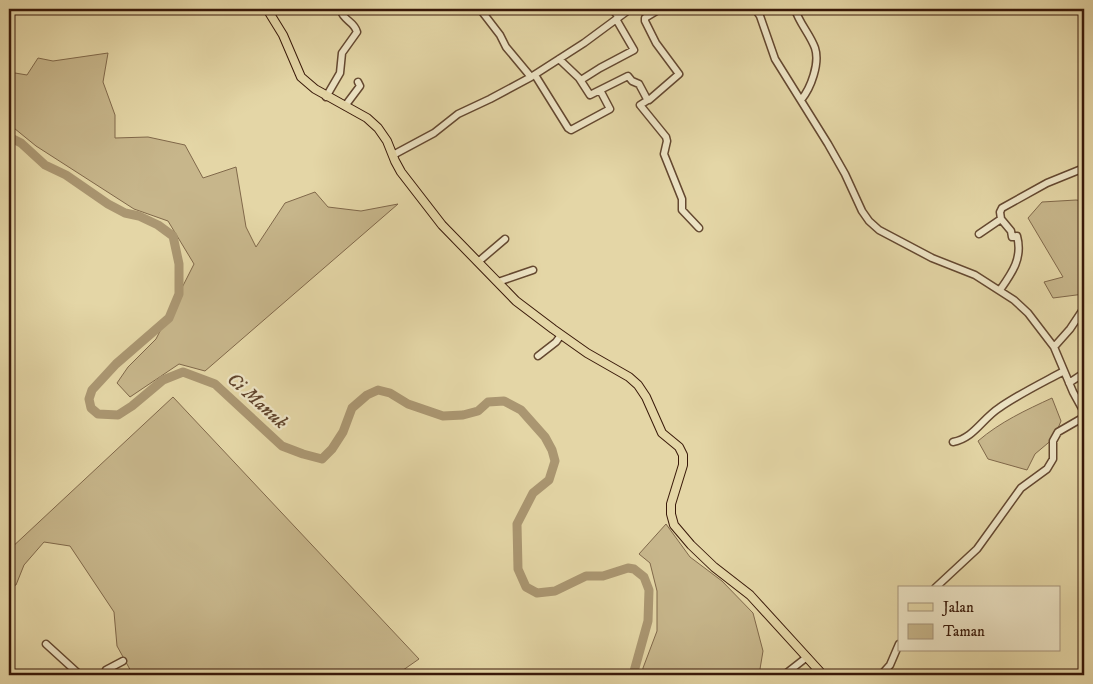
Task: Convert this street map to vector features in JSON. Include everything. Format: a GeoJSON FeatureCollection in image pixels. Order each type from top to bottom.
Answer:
{"type":"FeatureCollection","features":[{"type":"Feature","properties":{"kind":"main road"},"geometry":{"type":"LineString","coordinates":[[267,9],[283,35],[300,77],[326,97],[367,118],[378,128],[387,141],[401,172],[442,225],[478,262],[523,307],[561,335],[629,377],[641,390],[662,432],[679,447],[683,455],[683,465],[671,504],[674,526],[714,567],[750,595],[823,675]]}},
{"type":"Feature","properties":{"kind":"street"},"geometry":{"type":"LineString","coordinates":[[480,9],[500,35],[506,47],[533,76],[568,128],[571,130],[610,109],[600,90]]}},
{"type":"Feature","properties":{"kind":"street"},"geometry":{"type":"LineString","coordinates":[[580,80],[634,50],[612,9]]}},
{"type":"Feature","properties":{"kind":"street"},"geometry":{"type":"LineString","coordinates":[[393,155],[434,133],[458,114],[490,100],[533,76],[630,9]]}},
{"type":"Feature","properties":{"kind":"street"},"geometry":{"type":"LineString","coordinates":[[657,9],[653,14],[645,18],[645,21],[656,43],[679,74],[640,105],[666,137],[664,154],[682,199],[682,210],[699,228]]}},
{"type":"Feature","properties":{"kind":"street"},"geometry":{"type":"LineString","coordinates":[[755,9],[760,16],[775,59],[845,174],[854,195],[869,221],[879,230],[932,258],[975,275],[1014,300],[1028,313],[1054,347],[1084,412]]}},
{"type":"Feature","properties":{"kind":"street"},"geometry":{"type":"LineString","coordinates":[[795,9],[814,47],[816,55],[811,85],[801,100]]}},
{"type":"Feature","properties":{"kind":"street"},"geometry":{"type":"LineString","coordinates":[[326,97],[339,76],[342,54],[357,32],[353,24],[343,17],[341,11]]}},
{"type":"Feature","properties":{"kind":"street"},"geometry":{"type":"LineString","coordinates":[[559,59],[580,80],[590,95],[628,76],[639,84],[648,100]]}},
{"type":"Feature","properties":{"kind":"street"},"geometry":{"type":"LineString","coordinates":[[345,106],[360,86],[358,82]]}},
{"type":"Feature","properties":{"kind":"street"},"geometry":{"type":"LineString","coordinates":[[1000,290],[1016,266],[1020,245],[1018,236],[1012,237],[1011,231],[1001,219],[1000,212],[1002,208],[1047,183],[1084,168]]}},
{"type":"Feature","properties":{"kind":"street"},"geometry":{"type":"LineString","coordinates":[[979,234],[1001,219]]}},
{"type":"Feature","properties":{"kind":"street"},"geometry":{"type":"LineString","coordinates":[[478,262],[505,240]]}},
{"type":"Feature","properties":{"kind":"street"},"geometry":{"type":"LineString","coordinates":[[498,282],[533,270]]}},
{"type":"Feature","properties":{"kind":"street"},"geometry":{"type":"LineString","coordinates":[[1054,347],[1070,330],[1084,308]]}},
{"type":"Feature","properties":{"kind":"street"},"geometry":{"type":"LineString","coordinates":[[538,356],[556,342],[561,335]]}},
{"type":"Feature","properties":{"kind":"street"},"geometry":{"type":"LineString","coordinates":[[953,442],[964,439],[999,407],[1064,371]]}},
{"type":"Feature","properties":{"kind":"street"},"geometry":{"type":"LineString","coordinates":[[1069,382],[1084,372]]}},
{"type":"Feature","properties":{"kind":"street"},"geometry":{"type":"LineString","coordinates":[[937,586],[977,549],[1021,488],[1047,469],[1053,459],[1053,441],[1058,432],[1084,417]]}},
{"type":"Feature","properties":{"kind":"street"},"geometry":{"type":"LineString","coordinates":[[46,644],[80,675]]}},
{"type":"Feature","properties":{"kind":"street"},"geometry":{"type":"LineString","coordinates":[[881,675],[890,665],[898,646]]}},
{"type":"Feature","properties":{"kind":"street"},"geometry":{"type":"LineString","coordinates":[[784,675],[806,657]]}},
{"type":"Feature","properties":{"kind":"street"},"geometry":{"type":"LineString","coordinates":[[107,675],[106,670],[123,661]]}},
{"type":"Feature","properties":{"kind":"green space"},"geometry":{"type":"Polygon","coordinates":[[[108,53],[103,82],[115,115],[115,138],[148,137],[185,145],[203,178],[236,167],[246,227],[256,247],[285,203],[315,192],[328,207],[361,211],[398,204],[205,371],[179,364],[130,397],[117,383],[128,367],[156,339],[194,264],[168,221],[134,209],[36,146],[9,124],[9,72],[27,75],[38,58],[53,61],[108,53]]]}},
{"type":"Feature","properties":{"kind":"green space"},"geometry":{"type":"Polygon","coordinates":[[[1084,201],[1084,294],[1053,298],[1044,282],[1063,277],[1028,218],[1042,202],[1084,201]]]}},
{"type":"Feature","properties":{"kind":"green space"},"geometry":{"type":"Polygon","coordinates":[[[173,397],[419,659],[396,675],[364,675],[357,672],[350,675],[133,675],[117,646],[114,612],[70,546],[44,542],[24,565],[16,585],[9,587],[9,550],[173,397]]]}},
{"type":"Feature","properties":{"kind":"green space"},"geometry":{"type":"Polygon","coordinates":[[[1052,398],[1061,421],[1054,438],[1035,454],[1027,470],[988,459],[978,441],[1004,422],[1052,398]]]}},
{"type":"Feature","properties":{"kind":"green space"},"geometry":{"type":"Polygon","coordinates":[[[666,524],[690,557],[722,581],[753,613],[763,651],[759,675],[642,675],[657,631],[657,591],[650,563],[639,554],[666,524]]]}},
{"type":"Feature","properties":{"kind":"waterway","name":"Ci Manuk"},"geometry":{"type":"LineString","coordinates":[[9,137],[21,143],[45,165],[66,175],[108,204],[125,213],[139,216],[158,225],[173,236],[179,264],[179,294],[169,318],[116,364],[92,390],[89,399],[91,408],[98,414],[118,415],[163,380],[183,372],[215,384],[282,446],[322,459],[332,449],[343,432],[352,408],[367,395],[378,390],[390,393],[408,404],[443,416],[463,415],[478,411],[488,402],[504,401],[521,410],[545,437],[555,461],[549,480],[533,493],[517,524],[518,569],[526,587],[537,593],[555,591],[586,576],[603,576],[628,568],[634,569],[644,577],[649,590],[648,621],[633,675]]}}]}
